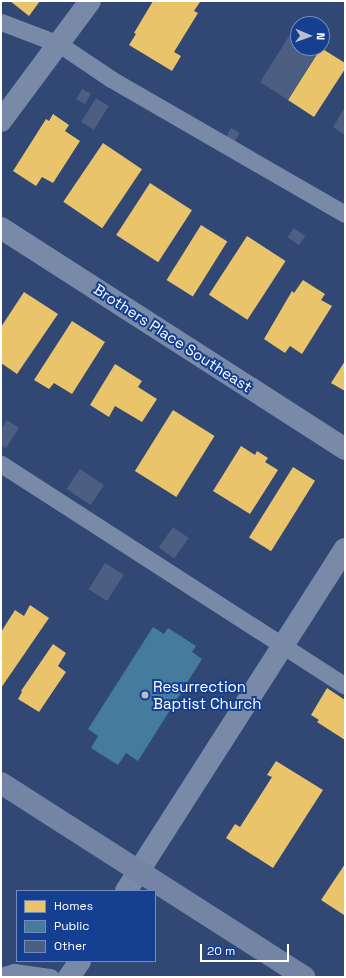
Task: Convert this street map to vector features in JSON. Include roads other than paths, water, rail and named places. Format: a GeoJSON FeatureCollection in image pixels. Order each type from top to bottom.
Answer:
{"type":"FeatureCollection","features":[{"type":"Feature","properties":{"kind":"main road"},"geometry":{"type":"LineString","coordinates":[[1,783],[295,974]]}},
{"type":"Feature","properties":{"kind":"street"},"geometry":{"type":"LineString","coordinates":[[1,121],[90,1]]}},
{"type":"Feature","properties":{"kind":"street","name":"Brothers Place Southeast"},"geometry":{"type":"LineString","coordinates":[[1,228],[345,449]]}},
{"type":"Feature","properties":{"kind":"street"},"geometry":{"type":"LineString","coordinates":[[127,890],[345,549]]}},
{"type":"Feature","properties":{"kind":"street"},"geometry":{"type":"LineString","coordinates":[[69,977],[79,962]]}},
{"type":"Feature","properties":{"kind":"lane"},"geometry":{"type":"LineString","coordinates":[[1,22],[58,44],[111,79],[345,214]]}},
{"type":"Feature","properties":{"kind":"lane"},"geometry":{"type":"LineString","coordinates":[[1,464],[345,686]]}},
{"type":"Feature","properties":{"kind":"lane"},"geometry":{"type":"LineString","coordinates":[[1,976],[14,972],[51,977]]}},
{"type":"Feature","properties":{"kind":"place","name":"Resurrection Baptist Church"},"geometry":{"type":"Point","coordinates":[145,695]}}]}
